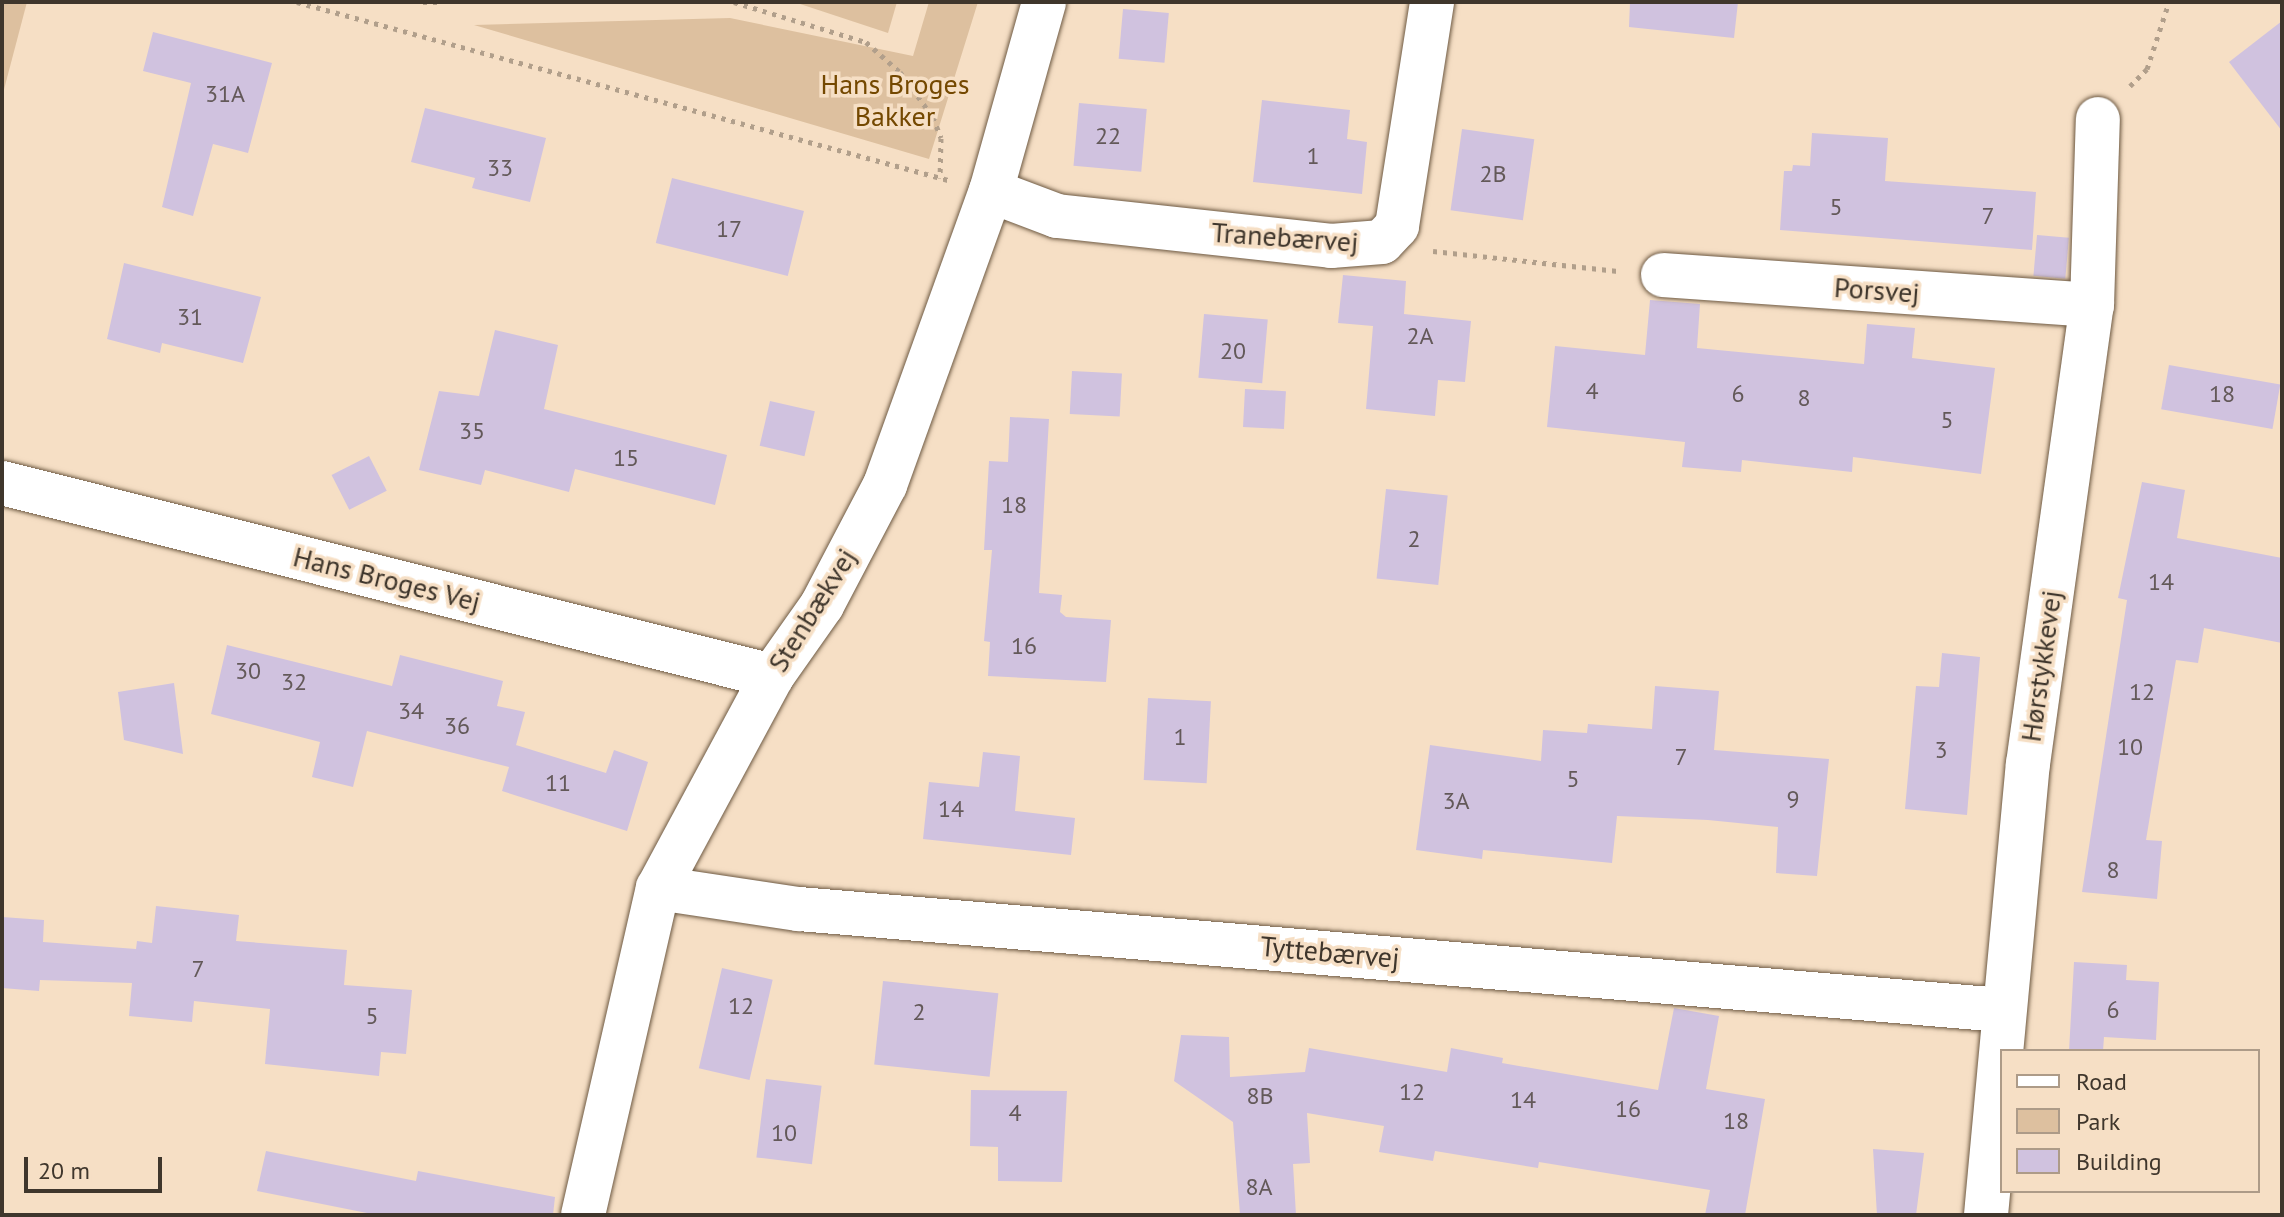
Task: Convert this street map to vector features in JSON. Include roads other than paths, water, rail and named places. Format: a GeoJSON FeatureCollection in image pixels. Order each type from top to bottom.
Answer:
{"type":"FeatureCollection","features":[{"type":"Feature","properties":{"kind":"street","name":"Stenbækvej"},"geometry":{"type":"LineString","coordinates":[[583,1215],[658,888],[772,676],[822,605],[885,485],[991,191],[1044,2]]}},
{"type":"Feature","properties":{"kind":"street","name":"Tranebærvej"},"geometry":{"type":"LineString","coordinates":[[991,191],[1057,216],[1323,245],[1371,244],[1393,233],[1432,2]]}},
{"type":"Feature","properties":{"kind":"street","name":"Hørstykkevej"},"geometry":{"type":"LineString","coordinates":[[1986,1215],[2028,764],[2092,305],[2098,119]]}},
{"type":"Feature","properties":{"kind":"street","name":"Porsvej"},"geometry":{"type":"LineString","coordinates":[[1663,275],[2092,305]]}},
{"type":"Feature","properties":{"kind":"street","name":"Hans Broges Vej"},"geometry":{"type":"LineString","coordinates":[[2,483],[772,676]]}},
{"type":"Feature","properties":{"kind":"street","name":"Tyttebærvej"},"geometry":{"type":"LineString","coordinates":[[658,888],[799,909],[2003,1010]]}},
{"type":"Feature","properties":{"kind":"park label","name":"Hans Broges Bakker"},"geometry":{"type":"Point","coordinates":[895,100]}}]}
